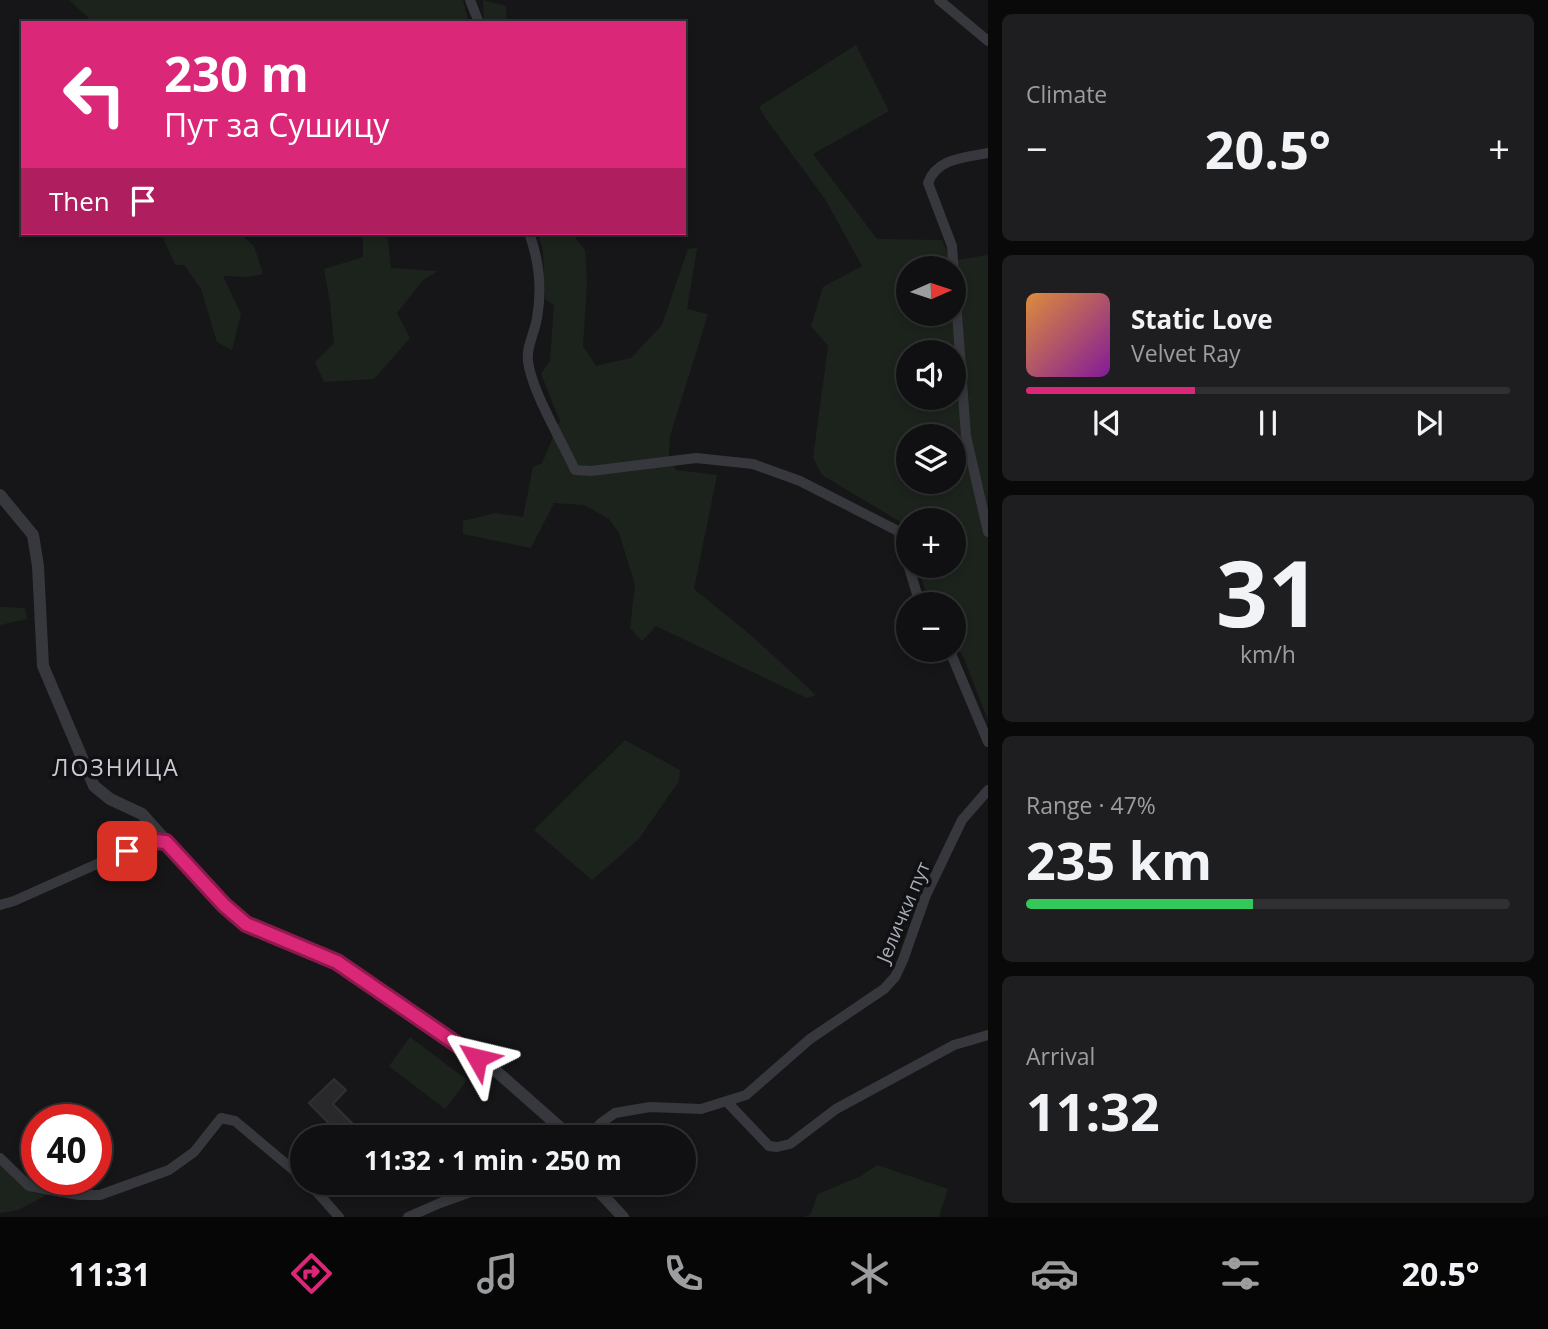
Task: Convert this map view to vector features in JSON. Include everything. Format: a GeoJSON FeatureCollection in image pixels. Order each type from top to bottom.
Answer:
{"type":"FeatureCollection","features":[{"type":"Feature","properties":{"kind":"street"},"geometry":{"type":"LineString","coordinates":[[470,0],[478,21]]}},
{"type":"Feature","properties":{"kind":"street"},"geometry":{"type":"LineString","coordinates":[[939,0],[988,41]]}},
{"type":"Feature","properties":{"kind":"street"},"geometry":{"type":"LineString","coordinates":[[988,153],[940,165],[932,173],[928,183],[952,246],[966,436],[988,532]]}},
{"type":"Feature","properties":{"kind":"street"},"geometry":{"type":"LineString","coordinates":[[530,235],[538,267],[540,290],[537,318],[527,357],[531,376],[575,470],[591,471],[696,458],[753,464],[800,481],[898,531],[916,592]]}},
{"type":"Feature","properties":{"kind":"street"},"geometry":{"type":"LineString","coordinates":[[0,495],[33,535],[37,557],[43,666],[94,786],[110,799],[142,814],[224,905],[246,924],[327,957],[357,974],[512,1083],[558,1125]]}},
{"type":"Feature","properties":{"kind":"street"},"geometry":{"type":"LineString","coordinates":[[954,662],[988,742]]}},
{"type":"Feature","properties":{"kind":"street","name":"Јелички пут"},"geometry":{"type":"LineString","coordinates":[[600,1125],[620,1112],[650,1107],[701,1109],[746,1095],[810,1039],[884,989],[895,977],[926,895],[961,820],[988,790]]}},
{"type":"Feature","properties":{"kind":"street"},"geometry":{"type":"LineString","coordinates":[[0,905],[135,847],[154,841],[166,842]]}},
{"type":"Feature","properties":{"kind":"street"},"geometry":{"type":"LineString","coordinates":[[727,1102],[769,1146],[777,1147],[790,1143],[836,1109],[920,1063],[954,1045],[988,1035]]}},
{"type":"Feature","properties":{"kind":"street"},"geometry":{"type":"LineString","coordinates":[[0,1158],[29,1186],[79,1195],[100,1195],[169,1171],[194,1152],[221,1118],[235,1121],[290,1167]]}},
{"type":"Feature","properties":{"kind":"street"},"geometry":{"type":"LineString","coordinates":[[320,1195],[339,1217]]}},
{"type":"Feature","properties":{"kind":"street"},"geometry":{"type":"LineString","coordinates":[[408,1217],[462,1195]]}},
{"type":"Feature","properties":{"kind":"street"},"geometry":{"type":"LineString","coordinates":[[602,1195],[622,1217]]}},
{"type":"Feature","properties":{"kind":"shaded area"},"geometry":{"type":"Polygon","coordinates":[[[69,0],[463,0],[468,21],[92,21],[69,0]]]}},
{"type":"Feature","properties":{"kind":"shaded area"},"geometry":{"type":"Polygon","coordinates":[[[483,0],[506,6],[506,21],[484,21],[483,0]]]}},
{"type":"Feature","properties":{"kind":"shaded area"},"geometry":{"type":"Polygon","coordinates":[[[856,45],[889,111],[813,154],[877,239],[942,240],[949,256],[896,256],[896,326],[966,326],[966,259],[988,255],[988,720],[965,662],[966,592],[926,592],[921,578],[966,578],[966,508],[896,508],[896,519],[822,475],[813,458],[828,346],[811,326],[823,287],[862,266],[825,199],[759,107],[856,45]]]}},
{"type":"Feature","properties":{"kind":"shaded area"},"geometry":{"type":"Polygon","coordinates":[[[162,235],[241,235],[254,246],[263,274],[248,277],[223,276],[241,314],[232,350],[217,342],[201,289],[184,265],[175,265],[162,235]]]}},
{"type":"Feature","properties":{"kind":"shaded area"},"geometry":{"type":"Polygon","coordinates":[[[327,235],[363,235],[327,237],[327,235]]]}},
{"type":"Feature","properties":{"kind":"shaded area"},"geometry":{"type":"Polygon","coordinates":[[[363,235],[387,235],[391,268],[438,271],[423,280],[397,313],[410,338],[374,379],[324,382],[315,362],[334,343],[324,269],[363,257],[363,235]]]}},
{"type":"Feature","properties":{"kind":"shaded area"},"geometry":{"type":"Polygon","coordinates":[[[539,235],[574,235],[585,250],[587,283],[583,346],[596,366],[631,358],[662,325],[688,249],[697,248],[687,309],[708,314],[670,436],[669,455],[676,470],[717,475],[694,589],[753,637],[816,695],[807,698],[656,626],[642,641],[630,628],[635,585],[619,533],[609,519],[584,505],[554,503],[531,548],[463,534],[463,521],[495,513],[523,517],[533,467],[542,463],[560,421],[541,374],[550,361],[554,305],[545,299],[543,250],[539,235]]]}},
{"type":"Feature","properties":{"kind":"shaded area"},"geometry":{"type":"Polygon","coordinates":[[[0,607],[25,608],[27,619],[0,625],[0,607]]]}},
{"type":"Feature","properties":{"kind":"shaded area"},"geometry":{"type":"Polygon","coordinates":[[[625,740],[680,770],[679,781],[638,840],[592,880],[534,830],[625,740]]]}},
{"type":"Feature","properties":{"kind":"shaded area"},"geometry":{"type":"Polygon","coordinates":[[[410,1037],[467,1080],[445,1109],[389,1066],[410,1037]]]}},
{"type":"Feature","properties":{"kind":"shaded area"},"geometry":{"type":"Polygon","coordinates":[[[0,1158],[21,1178],[21,1195],[46,1195],[18,1210],[0,1213],[0,1158]]]}},
{"type":"Feature","properties":{"kind":"shaded area"},"geometry":{"type":"Polygon","coordinates":[[[877,1165],[948,1189],[939,1217],[804,1217],[810,1215],[818,1194],[861,1176],[877,1165]]]}},
{"type":"Feature","properties":{"kind":"building"},"geometry":{"type":"Polygon","coordinates":[[[334,1079],[346,1090],[333,1104],[354,1125],[330,1125],[309,1103],[334,1079]]]}},
{"type":"Feature","properties":{"kind":"district","name":"ЛОЗНИЦА"},"geometry":{"type":"Point","coordinates":[116,767]}},
{"type":"Feature","properties":{"kind":"route"},"geometry":{"type":"LineString","coordinates":[[127,851],[154,841],[166,842],[224,905],[246,924],[337,962],[477,1058]]}}]}
